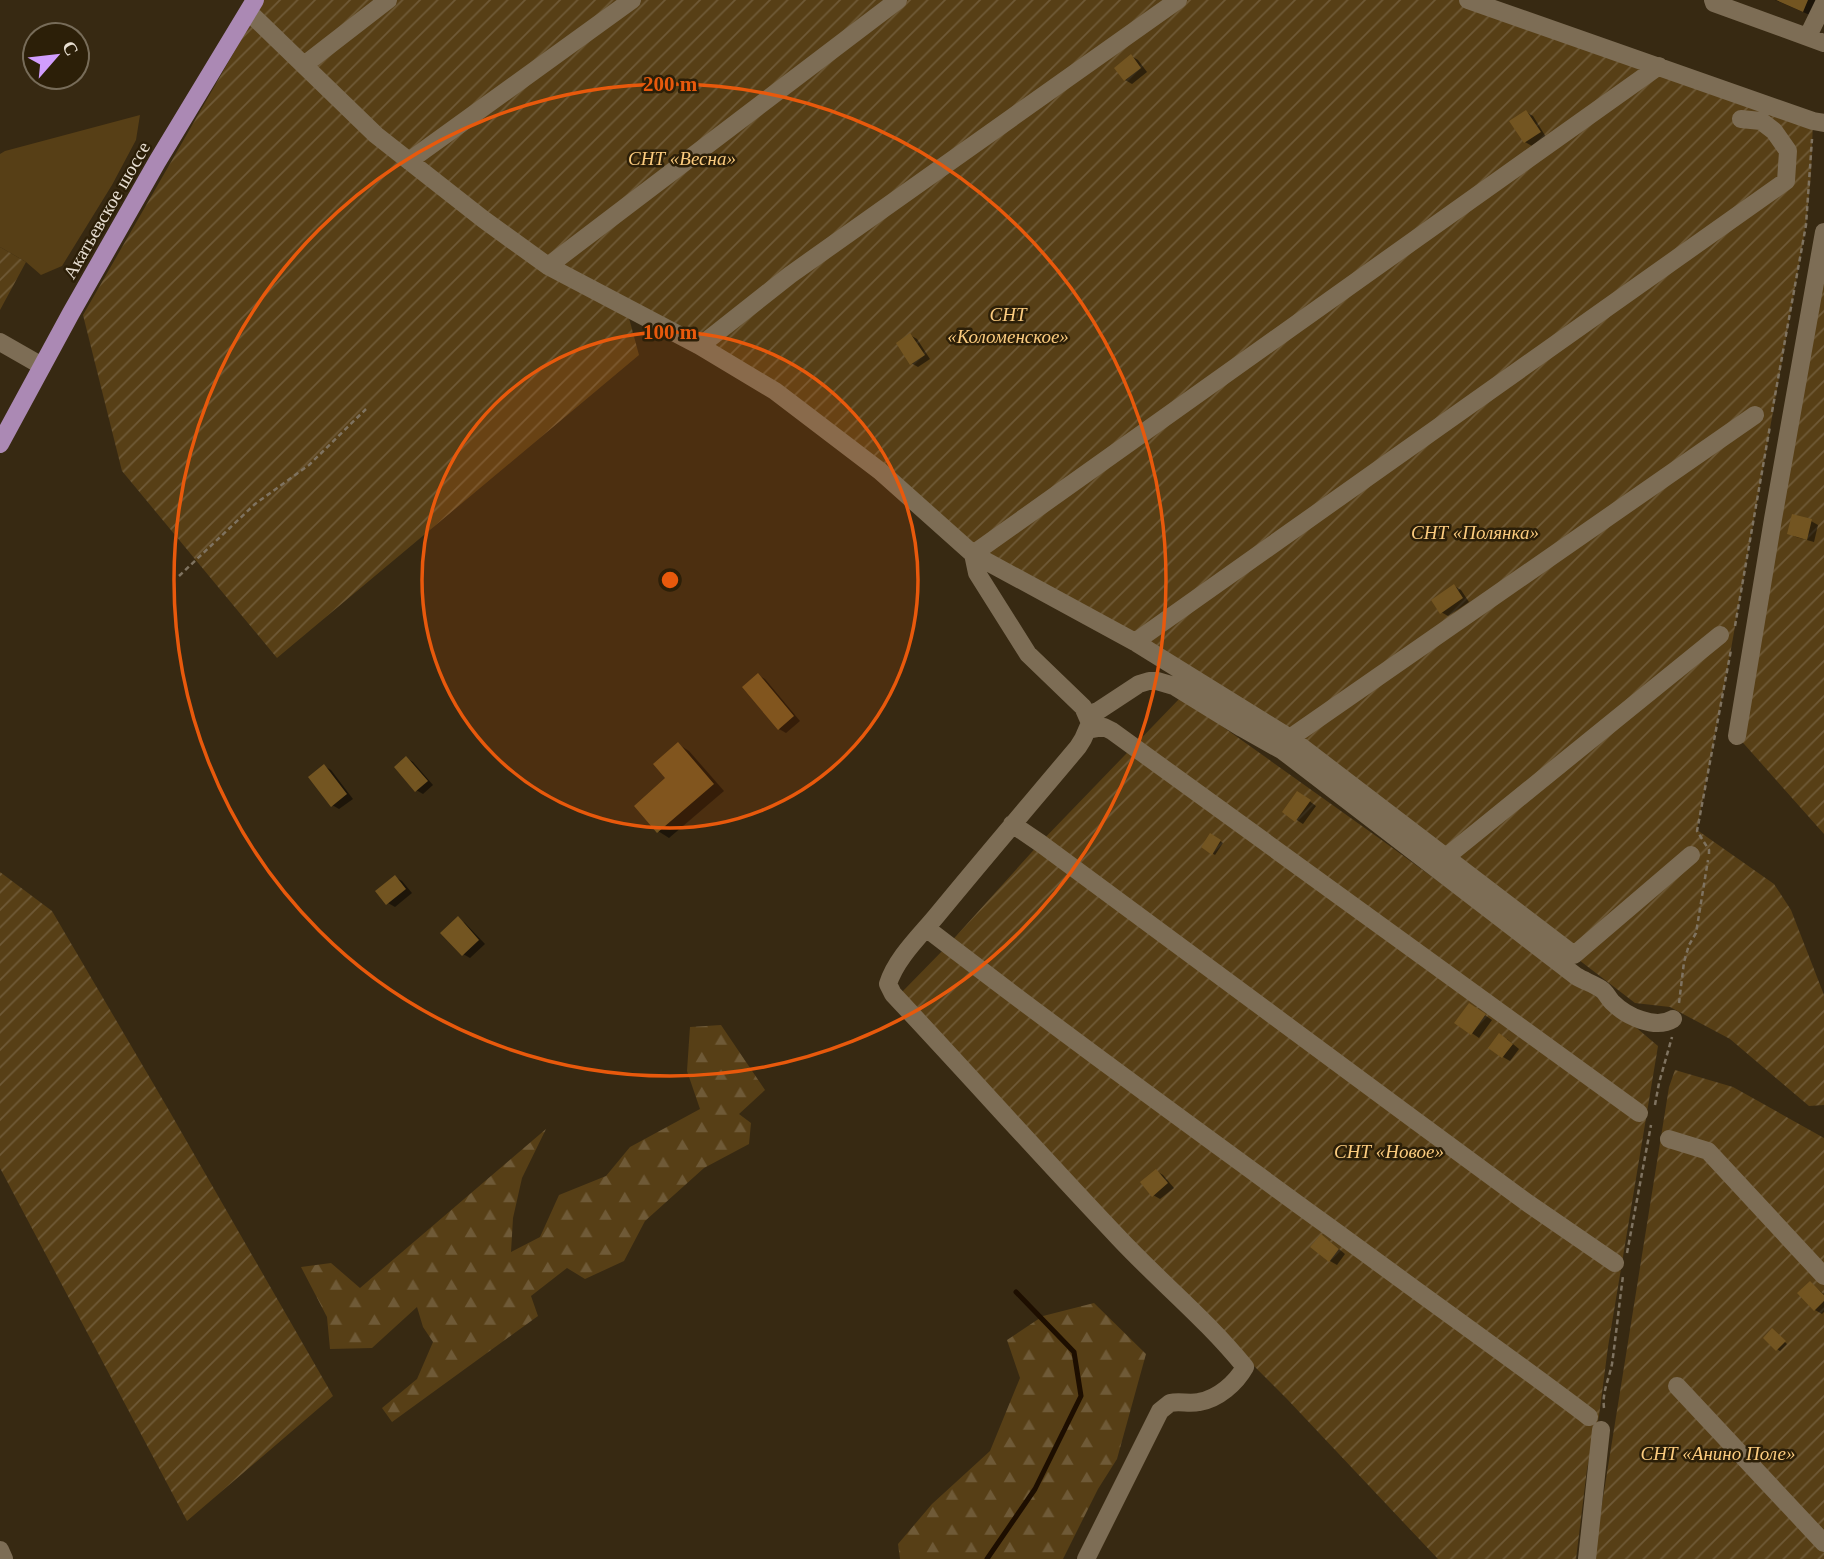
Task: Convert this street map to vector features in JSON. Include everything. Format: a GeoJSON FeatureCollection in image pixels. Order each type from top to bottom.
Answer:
{"type":"FeatureCollection","features":[{"type":"Feature","properties":{"kind":"main road","name":"Акатьевское шоссе"},"geometry":{"type":"LineString","coordinates":[[0,444],[157,162],[254,9]]}},
{"type":"Feature","properties":{"kind":"street"},"geometry":{"type":"LineString","coordinates":[[304,65],[388,0]]}},
{"type":"Feature","properties":{"kind":"street"},"geometry":{"type":"LineString","coordinates":[[410,161],[632,0]]}},
{"type":"Feature","properties":{"kind":"street"},"geometry":{"type":"LineString","coordinates":[[548,266],[898,0]]}},
{"type":"Feature","properties":{"kind":"street"},"geometry":{"type":"LineString","coordinates":[[700,346],[790,275],[1178,0]]}},
{"type":"Feature","properties":{"kind":"street"},"geometry":{"type":"LineString","coordinates":[[1468,0],[1818,122]]}},
{"type":"Feature","properties":{"kind":"street"},"geometry":{"type":"LineString","coordinates":[[1713,0],[1714,3],[1816,40],[1824,4]]}},
{"type":"Feature","properties":{"kind":"street"},"geometry":{"type":"LineString","coordinates":[[254,9],[304,65],[376,135],[548,266],[700,346],[775,391],[880,471],[973,554],[1135,642],[1290,738],[1574,955],[1691,855]]}},
{"type":"Feature","properties":{"kind":"street"},"geometry":{"type":"LineString","coordinates":[[973,554],[1659,66]]}},
{"type":"Feature","properties":{"kind":"street"},"geometry":{"type":"LineString","coordinates":[[1135,642],[1786,181],[1788,151],[1774,131],[1761,121],[1741,119]]}},
{"type":"Feature","properties":{"kind":"street"},"geometry":{"type":"LineString","coordinates":[[1737,736],[1824,232]]}},
{"type":"Feature","properties":{"kind":"street"},"geometry":{"type":"LineString","coordinates":[[0,342],[42,366]]}},
{"type":"Feature","properties":{"kind":"street"},"geometry":{"type":"LineString","coordinates":[[1290,738],[1755,415]]}},
{"type":"Feature","properties":{"kind":"street"},"geometry":{"type":"LineString","coordinates":[[973,554],[977,573],[1028,654],[1083,707],[1087,723]]}},
{"type":"Feature","properties":{"kind":"street"},"geometry":{"type":"LineString","coordinates":[[1446,857],[1729,633]]}},
{"type":"Feature","properties":{"kind":"street"},"geometry":{"type":"LineString","coordinates":[[1086,1559],[1160,1411],[1170,1403],[1198,1403],[1208,1399],[1238,1379],[1245,1367],[1222,1338],[1122,1241],[1070,1186],[893,994],[888,984],[891,972],[926,928],[1078,747],[1087,723],[1098,711],[1130,689],[1149,681],[1174,686],[1283,751],[1576,976],[1604,990],[1612,1002],[1640,1019],[1665,1023],[1673,1019]]}},
{"type":"Feature","properties":{"kind":"street"},"geometry":{"type":"LineString","coordinates":[[1087,723],[1112,731],[1648,1114]]}},
{"type":"Feature","properties":{"kind":"street"},"geometry":{"type":"LineString","coordinates":[[1013,824],[1439,1138],[1622,1260]]}},
{"type":"Feature","properties":{"kind":"street"},"geometry":{"type":"LineString","coordinates":[[926,928],[1532,1374],[1595,1424],[1587,1559]]}},
{"type":"Feature","properties":{"kind":"street"},"geometry":{"type":"LineString","coordinates":[[1670,1139],[1708,1151],[1824,1276]]}},
{"type":"Feature","properties":{"kind":"street"},"geometry":{"type":"LineString","coordinates":[[1677,1386],[1824,1543]]}},
{"type":"Feature","properties":{"kind":"street"},"geometry":{"type":"LineString","coordinates":[[0,1550],[4,1559]]}},
{"type":"Feature","properties":{"kind":"path"},"geometry":{"type":"LineString","coordinates":[[1595,1424],[1604,1413],[1603,1402],[1610,1375],[1622,1260],[1648,1114],[1671,1046],[1673,1019],[1681,999],[1684,962],[1696,933],[1701,906],[1709,850],[1697,831],[1714,744],[1729,633],[1806,225],[1818,122]]}},
{"type":"Feature","properties":{"kind":"path"},"geometry":{"type":"LineString","coordinates":[[179,576],[255,504],[309,466],[366,409]]}},
{"type":"Feature","properties":{"kind":"green space"},"geometry":{"type":"Polygon","coordinates":[[[264,0],[1468,0],[1813,121],[1806,225],[1697,830],[1774,884],[1791,910],[1824,995],[1824,1105],[1809,1106],[1730,1039],[1670,1007],[1635,1003],[1290,738],[973,554],[775,391],[626,307],[639,355],[277,658],[122,471],[83,315],[264,0]]]}},
{"type":"Feature","properties":{"kind":"green space"},"geometry":{"type":"Polygon","coordinates":[[[140,115],[136,140],[62,266],[41,275],[26,262],[0,247],[0,154],[140,115]]]}},
{"type":"Feature","properties":{"kind":"green space"},"geometry":{"type":"Polygon","coordinates":[[[1824,232],[1824,834],[1737,736],[1824,232]]]}},
{"type":"Feature","properties":{"kind":"green space"},"geometry":{"type":"Polygon","coordinates":[[[0,247],[26,262],[0,310],[0,247]]]}},
{"type":"Feature","properties":{"kind":"green space","name":"СНТ «Новое»"},"geometry":{"type":"Polygon","coordinates":[[[1181,697],[1620,1014],[1658,1046],[1599,1416],[1587,1469],[1576,1559],[1438,1559],[1287,1399],[1096,1208],[902,992],[1040,843],[1181,697]]]}},
{"type":"Feature","properties":{"kind":"green space"},"geometry":{"type":"Polygon","coordinates":[[[0,872],[52,911],[333,1396],[187,1521],[0,1168],[0,872]]]}},
{"type":"Feature","properties":{"kind":"green space"},"geometry":{"type":"Polygon","coordinates":[[[721,1025],[765,1090],[739,1114],[751,1123],[749,1144],[704,1168],[645,1221],[624,1261],[585,1279],[567,1268],[531,1296],[538,1316],[392,1422],[382,1408],[417,1379],[433,1342],[423,1327],[417,1307],[372,1348],[330,1349],[327,1317],[301,1267],[331,1263],[360,1288],[546,1129],[522,1178],[513,1218],[511,1252],[540,1237],[559,1195],[606,1176],[630,1147],[700,1109],[687,1071],[690,1027],[721,1025]]]}},
{"type":"Feature","properties":{"kind":"green space","name":"СНТ «Анино Поле»"},"geometry":{"type":"Polygon","coordinates":[[[1675,1070],[1733,1087],[1824,1138],[1824,1559],[1595,1559],[1669,1087],[1675,1070]]]}},
{"type":"Feature","properties":{"kind":"green space"},"geometry":{"type":"Polygon","coordinates":[[[1094,1303],[1146,1354],[1117,1459],[1098,1489],[1063,1559],[900,1559],[898,1544],[932,1504],[990,1451],[1020,1378],[1007,1340],[1043,1316],[1094,1303]]]}},
{"type":"Feature","properties":{"kind":"building"},"geometry":{"type":"Polygon","coordinates":[[[1776,0],[1808,0],[1803,12],[1776,0]]]}},
{"type":"Feature","properties":{"kind":"building"},"geometry":{"type":"Polygon","coordinates":[[[1131,54],[1141,68],[1124,81],[1114,68],[1131,54]]]}},
{"type":"Feature","properties":{"kind":"building"},"geometry":{"type":"Polygon","coordinates":[[[1526,110],[1541,132],[1524,143],[1509,121],[1526,110]]]}},
{"type":"Feature","properties":{"kind":"building"},"geometry":{"type":"Polygon","coordinates":[[[910,333],[925,355],[910,365],[896,343],[910,333]]]}},
{"type":"Feature","properties":{"kind":"building"},"geometry":{"type":"Polygon","coordinates":[[[1792,514],[1812,519],[1807,540],[1787,534],[1792,514]]]}},
{"type":"Feature","properties":{"kind":"building"},"geometry":{"type":"Polygon","coordinates":[[[1454,584],[1463,598],[1440,614],[1431,600],[1454,584]]]}},
{"type":"Feature","properties":{"kind":"building"},"geometry":{"type":"Polygon","coordinates":[[[758,673],[794,716],[778,730],[742,687],[758,673]]]}},
{"type":"Feature","properties":{"kind":"building"},"geometry":{"type":"Polygon","coordinates":[[[678,742],[714,784],[657,833],[634,806],[665,778],[653,764],[678,742]]]}},
{"type":"Feature","properties":{"kind":"building"},"geometry":{"type":"Polygon","coordinates":[[[406,756],[428,781],[415,792],[394,767],[406,756]]]}},
{"type":"Feature","properties":{"kind":"building"},"geometry":{"type":"Polygon","coordinates":[[[324,764],[347,794],[331,807],[308,777],[324,764]]]}},
{"type":"Feature","properties":{"kind":"building"},"geometry":{"type":"Polygon","coordinates":[[[1297,791],[1311,800],[1295,822],[1282,812],[1297,791]]]}},
{"type":"Feature","properties":{"kind":"building"},"geometry":{"type":"Polygon","coordinates":[[[1210,833],[1221,840],[1212,855],[1201,847],[1210,833]]]}},
{"type":"Feature","properties":{"kind":"building"},"geometry":{"type":"Polygon","coordinates":[[[395,875],[406,889],[386,905],[375,891],[395,875]]]}},
{"type":"Feature","properties":{"kind":"building"},"geometry":{"type":"Polygon","coordinates":[[[458,916],[479,940],[462,956],[440,933],[458,916]]]}},
{"type":"Feature","properties":{"kind":"building"},"geometry":{"type":"Polygon","coordinates":[[[1469,1003],[1486,1014],[1471,1035],[1454,1023],[1469,1003]]]}},
{"type":"Feature","properties":{"kind":"building"},"geometry":{"type":"Polygon","coordinates":[[[1499,1033],[1513,1044],[1502,1058],[1488,1048],[1499,1033]]]}},
{"type":"Feature","properties":{"kind":"building"},"geometry":{"type":"Polygon","coordinates":[[[1156,1169],[1168,1183],[1152,1197],[1140,1182],[1156,1169]]]}},
{"type":"Feature","properties":{"kind":"building"},"geometry":{"type":"Polygon","coordinates":[[[1321,1234],[1339,1249],[1329,1262],[1310,1247],[1321,1234]]]}},
{"type":"Feature","properties":{"kind":"building"},"geometry":{"type":"Polygon","coordinates":[[[1810,1281],[1824,1295],[1824,1301],[1814,1311],[1797,1293],[1810,1281]]]}},
{"type":"Feature","properties":{"kind":"building"},"geometry":{"type":"Polygon","coordinates":[[[1772,1328],[1786,1341],[1776,1351],[1763,1338],[1772,1328]]]}},
{"type":"Feature","properties":{"kind":"waterway"},"geometry":{"type":"LineString","coordinates":[[987,1559],[1035,1489],[1081,1396],[1074,1352],[1016,1292]]}},
{"type":"Feature","properties":{"kind":"park label","name":"СНТ «Весна»"},"geometry":{"type":"Point","coordinates":[682,158]}},
{"type":"Feature","properties":{"kind":"park label","name":"СНТ «Коломенское»"},"geometry":{"type":"Point","coordinates":[1008,325]}},
{"type":"Feature","properties":{"kind":"park label","name":"СНТ «Полянка»"},"geometry":{"type":"Point","coordinates":[1475,532]}}]}
